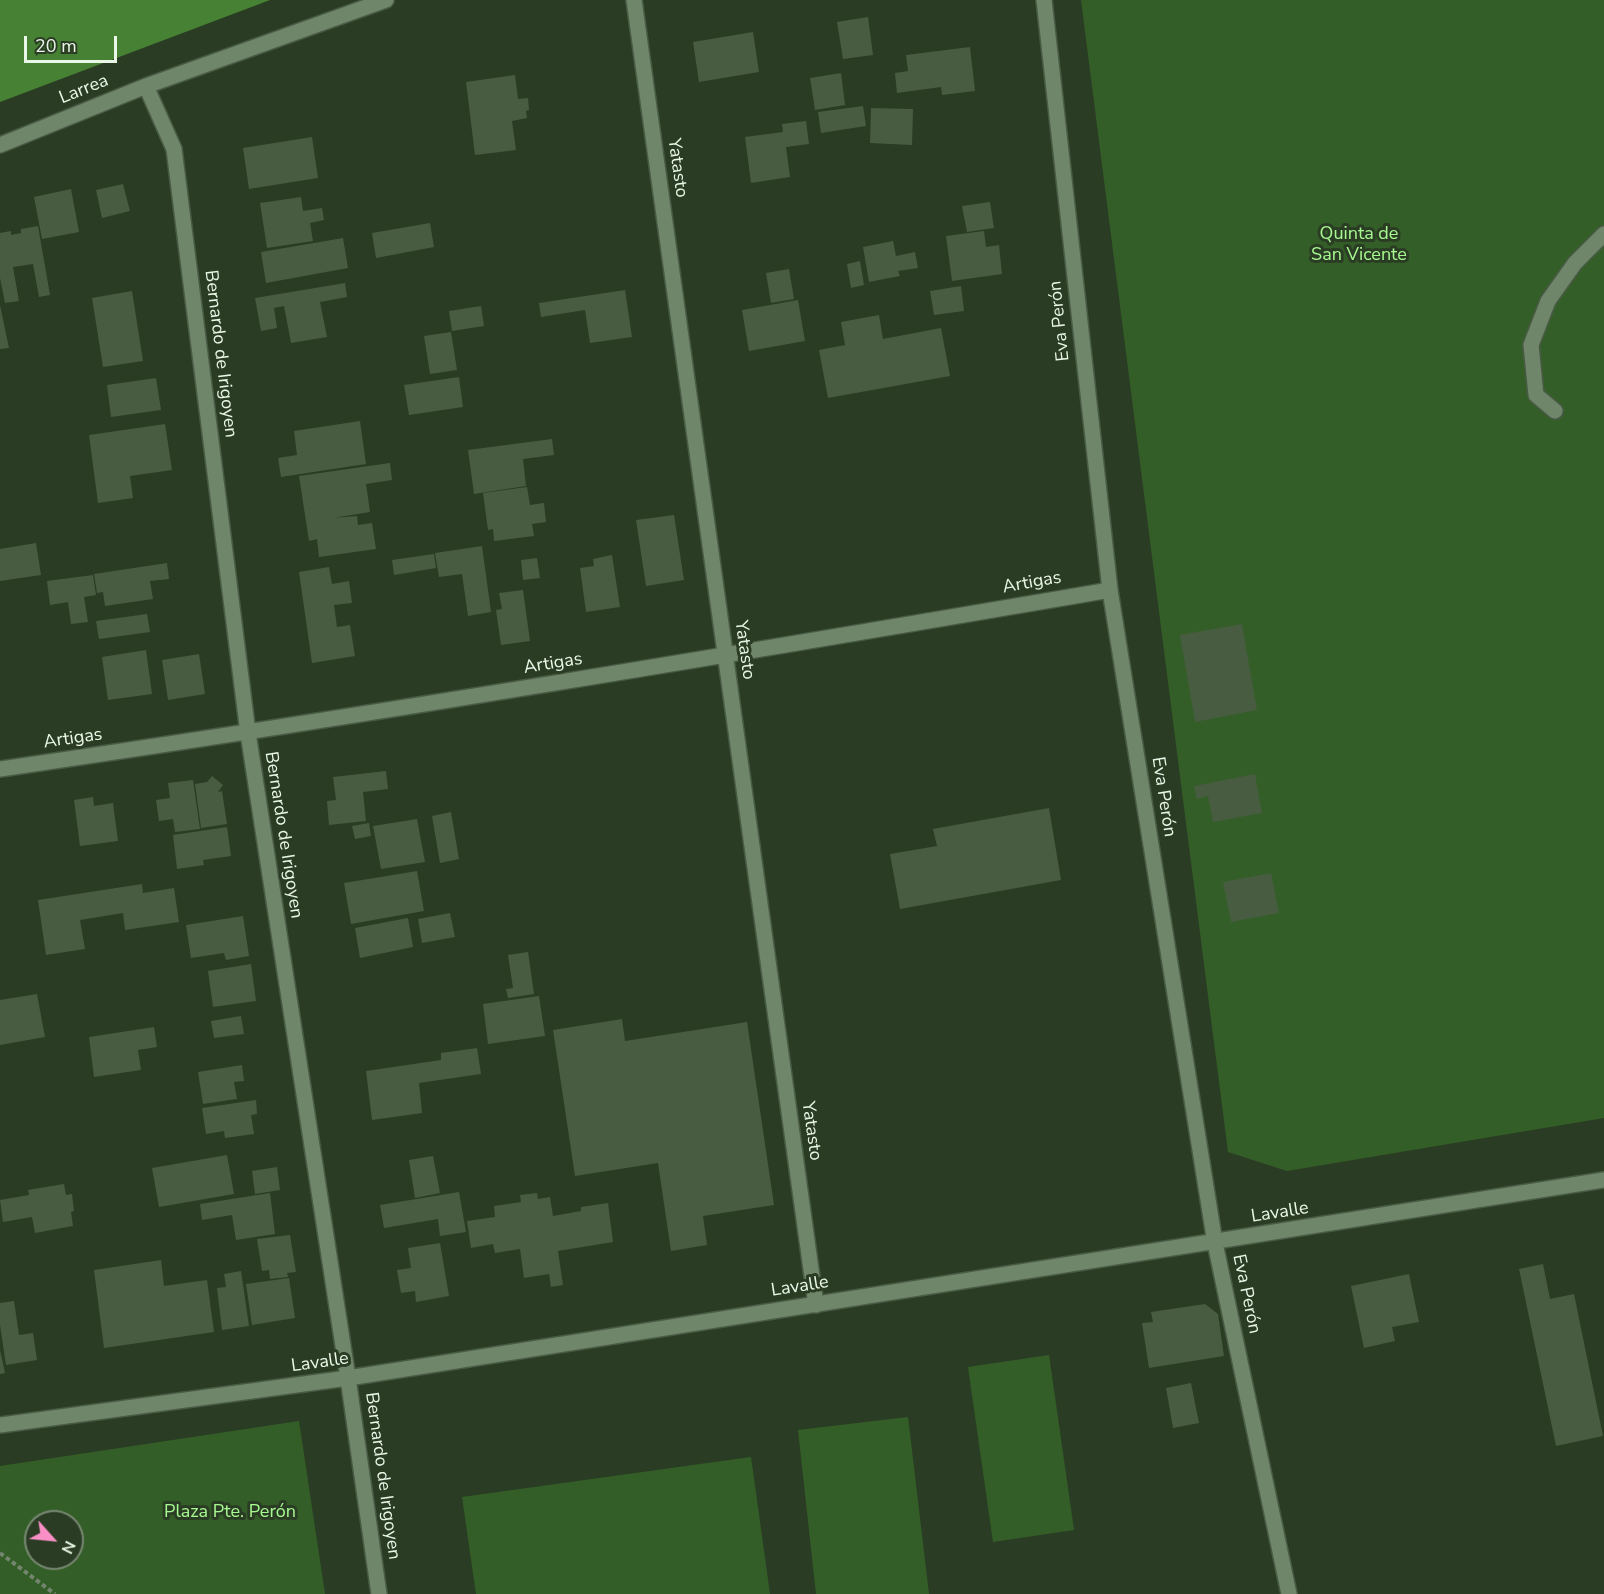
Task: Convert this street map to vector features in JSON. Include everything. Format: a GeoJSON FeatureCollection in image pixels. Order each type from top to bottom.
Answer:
{"type":"FeatureCollection","features":[{"type":"Feature","properties":{"kind":"street","name":"Larrea"},"geometry":{"type":"LineString","coordinates":[[0,145],[146,86],[386,0]]}},
{"type":"Feature","properties":{"kind":"street","name":"Yatasto"},"geometry":{"type":"LineString","coordinates":[[634,0],[816,1305]]}},
{"type":"Feature","properties":{"kind":"street","name":"Eva Perón"},"geometry":{"type":"LineString","coordinates":[[1044,0],[1110,590],[1215,1243],[1289,1594]]}},
{"type":"Feature","properties":{"kind":"street","name":"Bernardo de Irigoyen"},"geometry":{"type":"LineString","coordinates":[[146,86],[174,149],[248,733],[348,1378],[379,1594]]}},
{"type":"Feature","properties":{"kind":"street"},"geometry":{"type":"LineString","coordinates":[[1555,411],[1536,395],[1531,345],[1548,301],[1575,262],[1604,234]]}},
{"type":"Feature","properties":{"kind":"street","name":"Artigas"},"geometry":{"type":"LineString","coordinates":[[0,769],[248,733],[725,656],[1110,590]]}},
{"type":"Feature","properties":{"kind":"street","name":"Lavalle"},"geometry":{"type":"LineString","coordinates":[[0,1425],[348,1378],[1604,1180]]}},
{"type":"Feature","properties":{"kind":"path"},"geometry":{"type":"LineString","coordinates":[[0,1553],[55,1594]]}},
{"type":"Feature","properties":{"kind":"green space"},"geometry":{"type":"Polygon","coordinates":[[[0,0],[270,0],[0,102],[0,0]]]}},
{"type":"Feature","properties":{"kind":"green space","name":"Quinta de San Vicente"},"geometry":{"type":"Polygon","coordinates":[[[1081,0],[1604,0],[1604,1118],[1287,1171],[1228,1152],[1081,0]]]}},
{"type":"Feature","properties":{"kind":"green space"},"geometry":{"type":"Polygon","coordinates":[[[1049,1355],[1074,1530],[993,1542],[968,1367],[1049,1355]]]}},
{"type":"Feature","properties":{"kind":"green space"},"geometry":{"type":"Polygon","coordinates":[[[908,1417],[929,1594],[816,1594],[798,1430],[908,1417]]]}},
{"type":"Feature","properties":{"kind":"green space","name":"Plaza Pte. Perón"},"geometry":{"type":"Polygon","coordinates":[[[299,1421],[325,1594],[0,1594],[0,1466],[299,1421]]]}},
{"type":"Feature","properties":{"kind":"green space"},"geometry":{"type":"Polygon","coordinates":[[[751,1457],[770,1594],[476,1594],[462,1497],[751,1457]]]}},
{"type":"Feature","properties":{"kind":"building"},"geometry":{"type":"Polygon","coordinates":[[[868,17],[873,55],[843,59],[837,22],[868,17]]]}},
{"type":"Feature","properties":{"kind":"building"},"geometry":{"type":"Polygon","coordinates":[[[753,32],[759,72],[699,82],[693,42],[753,32]]]}},
{"type":"Feature","properties":{"kind":"building"},"geometry":{"type":"Polygon","coordinates":[[[970,47],[975,91],[942,95],[941,87],[897,93],[895,73],[908,71],[906,55],[970,47]]]}},
{"type":"Feature","properties":{"kind":"building"},"geometry":{"type":"Polygon","coordinates":[[[841,73],[845,105],[815,110],[810,78],[841,73]]]}},
{"type":"Feature","properties":{"kind":"building"},"geometry":{"type":"Polygon","coordinates":[[[515,75],[518,99],[528,98],[529,110],[526,111],[527,118],[512,121],[516,150],[475,155],[466,82],[515,75]]]}},
{"type":"Feature","properties":{"kind":"building"},"geometry":{"type":"Polygon","coordinates":[[[863,106],[866,126],[821,133],[818,112],[863,106]]]}},
{"type":"Feature","properties":{"kind":"building"},"geometry":{"type":"Polygon","coordinates":[[[871,108],[913,109],[912,145],[870,143],[871,108]]]}},
{"type":"Feature","properties":{"kind":"building"},"geometry":{"type":"Polygon","coordinates":[[[806,121],[809,144],[786,147],[790,177],[751,183],[745,137],[783,132],[782,124],[806,121]]]}},
{"type":"Feature","properties":{"kind":"building"},"geometry":{"type":"Polygon","coordinates":[[[312,137],[318,178],[249,189],[243,148],[312,137]]]}},
{"type":"Feature","properties":{"kind":"building"},"geometry":{"type":"Polygon","coordinates":[[[123,184],[130,211],[102,218],[96,190],[123,184]]]}},
{"type":"Feature","properties":{"kind":"building"},"geometry":{"type":"Polygon","coordinates":[[[71,189],[79,232],[42,239],[34,197],[71,189]]]}},
{"type":"Feature","properties":{"kind":"building"},"geometry":{"type":"Polygon","coordinates":[[[301,197],[303,211],[322,208],[324,220],[310,223],[313,241],[267,248],[260,203],[301,197]]]}},
{"type":"Feature","properties":{"kind":"building"},"geometry":{"type":"Polygon","coordinates":[[[990,202],[994,228],[967,232],[962,206],[990,202]]]}},
{"type":"Feature","properties":{"kind":"building"},"geometry":{"type":"Polygon","coordinates":[[[430,223],[434,247],[376,258],[372,233],[430,223]]]}},
{"type":"Feature","properties":{"kind":"building"},"geometry":{"type":"Polygon","coordinates":[[[38,226],[50,295],[39,297],[33,264],[13,267],[19,301],[5,303],[0,278],[0,233],[11,231],[11,235],[21,233],[21,229],[38,226]]]}},
{"type":"Feature","properties":{"kind":"building"},"geometry":{"type":"Polygon","coordinates":[[[984,231],[986,247],[999,245],[1002,274],[952,281],[946,236],[984,231]]]}},
{"type":"Feature","properties":{"kind":"building"},"geometry":{"type":"Polygon","coordinates":[[[343,238],[348,268],[266,283],[261,252],[343,238]]]}},
{"type":"Feature","properties":{"kind":"building"},"geometry":{"type":"Polygon","coordinates":[[[893,241],[896,256],[915,252],[918,268],[898,271],[900,276],[869,282],[863,247],[893,241]]]}},
{"type":"Feature","properties":{"kind":"building"},"geometry":{"type":"Polygon","coordinates":[[[860,261],[864,285],[851,288],[847,264],[860,261]]]}},
{"type":"Feature","properties":{"kind":"building"},"geometry":{"type":"Polygon","coordinates":[[[789,269],[794,299],[771,303],[766,273],[789,269]]]}},
{"type":"Feature","properties":{"kind":"building"},"geometry":{"type":"Polygon","coordinates":[[[345,283],[347,297],[320,302],[327,337],[291,343],[284,306],[274,308],[277,328],[261,331],[255,298],[345,283]]]}},
{"type":"Feature","properties":{"kind":"building"},"geometry":{"type":"Polygon","coordinates":[[[961,286],[964,311],[934,315],[930,291],[961,286]]]}},
{"type":"Feature","properties":{"kind":"building"},"geometry":{"type":"Polygon","coordinates":[[[625,290],[632,337],[590,343],[585,310],[541,317],[539,303],[625,290]]]}},
{"type":"Feature","properties":{"kind":"building"},"geometry":{"type":"Polygon","coordinates":[[[132,291],[143,361],[103,367],[92,298],[132,291]]]}},
{"type":"Feature","properties":{"kind":"building"},"geometry":{"type":"Polygon","coordinates":[[[798,300],[805,341],[749,351],[742,310],[798,300]]]}},
{"type":"Feature","properties":{"kind":"building"},"geometry":{"type":"Polygon","coordinates":[[[0,305],[9,348],[0,349],[0,305]]]}},
{"type":"Feature","properties":{"kind":"building"},"geometry":{"type":"Polygon","coordinates":[[[481,306],[484,326],[452,331],[449,311],[481,306]]]}},
{"type":"Feature","properties":{"kind":"building"},"geometry":{"type":"Polygon","coordinates":[[[879,315],[883,339],[941,328],[950,376],[828,398],[819,350],[845,345],[841,322],[879,315]]]}},
{"type":"Feature","properties":{"kind":"building"},"geometry":{"type":"Polygon","coordinates":[[[451,332],[457,370],[430,374],[424,336],[451,332]]]}},
{"type":"Feature","properties":{"kind":"building"},"geometry":{"type":"Polygon","coordinates":[[[459,377],[463,407],[409,415],[404,385],[459,377]]]}},
{"type":"Feature","properties":{"kind":"building"},"geometry":{"type":"Polygon","coordinates":[[[156,378],[161,410],[111,417],[107,385],[156,378]]]}},
{"type":"Feature","properties":{"kind":"building"},"geometry":{"type":"Polygon","coordinates":[[[360,421],[366,464],[281,477],[278,458],[297,455],[294,431],[360,421]]]}},
{"type":"Feature","properties":{"kind":"building"},"geometry":{"type":"Polygon","coordinates":[[[165,424],[172,470],[130,476],[133,498],[98,503],[89,435],[165,424]]]}},
{"type":"Feature","properties":{"kind":"building"},"geometry":{"type":"Polygon","coordinates":[[[552,439],[554,455],[523,459],[526,486],[474,494],[468,450],[552,439]]]}},
{"type":"Feature","properties":{"kind":"building"},"geometry":{"type":"Polygon","coordinates":[[[390,463],[392,480],[366,484],[370,512],[333,518],[357,516],[358,525],[372,523],[376,549],[319,557],[317,539],[309,541],[299,476],[390,463]]]}},
{"type":"Feature","properties":{"kind":"building"},"geometry":{"type":"Polygon","coordinates":[[[527,487],[530,505],[544,503],[546,522],[532,524],[534,536],[494,541],[493,529],[488,530],[483,493],[527,487]]]}},
{"type":"Feature","properties":{"kind":"building"},"geometry":{"type":"Polygon","coordinates":[[[674,515],[684,580],[646,586],[636,520],[674,515]]]}},
{"type":"Feature","properties":{"kind":"building"},"geometry":{"type":"Polygon","coordinates":[[[36,543],[41,575],[0,581],[0,549],[36,543]]]}},
{"type":"Feature","properties":{"kind":"building"},"geometry":{"type":"Polygon","coordinates":[[[482,546],[491,612],[468,616],[462,574],[439,577],[435,553],[482,546]]]}},
{"type":"Feature","properties":{"kind":"building"},"geometry":{"type":"Polygon","coordinates":[[[434,554],[436,568],[394,575],[392,560],[434,554]]]}},
{"type":"Feature","properties":{"kind":"building"},"geometry":{"type":"Polygon","coordinates":[[[612,555],[620,607],[586,612],[580,568],[594,566],[593,559],[612,555]]]}},
{"type":"Feature","properties":{"kind":"building"},"geometry":{"type":"Polygon","coordinates":[[[537,558],[540,578],[523,580],[521,560],[537,558]]]}},
{"type":"Feature","properties":{"kind":"building"},"geometry":{"type":"Polygon","coordinates":[[[167,563],[169,579],[150,581],[153,599],[105,606],[103,592],[97,593],[94,574],[167,563]]]}},
{"type":"Feature","properties":{"kind":"building"},"geometry":{"type":"Polygon","coordinates":[[[329,567],[332,584],[349,581],[352,603],[334,605],[337,627],[350,625],[355,656],[312,663],[299,572],[329,567]]]}},
{"type":"Feature","properties":{"kind":"building"},"geometry":{"type":"Polygon","coordinates":[[[93,575],[96,595],[84,597],[88,622],[71,624],[68,602],[50,605],[47,581],[93,575]]]}},
{"type":"Feature","properties":{"kind":"building"},"geometry":{"type":"Polygon","coordinates":[[[523,590],[530,641],[501,645],[496,610],[502,609],[499,593],[523,590]]]}},
{"type":"Feature","properties":{"kind":"building"},"geometry":{"type":"Polygon","coordinates":[[[147,614],[150,632],[99,639],[96,621],[147,614]]]}},
{"type":"Feature","properties":{"kind":"building"},"geometry":{"type":"Polygon","coordinates":[[[1242,624],[1257,710],[1195,722],[1180,635],[1242,624]]]}},
{"type":"Feature","properties":{"kind":"building"},"geometry":{"type":"Polygon","coordinates":[[[146,650],[152,694],[108,700],[102,657],[146,650]]]}},
{"type":"Feature","properties":{"kind":"building"},"geometry":{"type":"Polygon","coordinates":[[[199,654],[205,694],[168,700],[162,660],[199,654]]]}},
{"type":"Feature","properties":{"kind":"building"},"geometry":{"type":"Polygon","coordinates":[[[386,771],[388,789],[363,792],[366,821],[329,825],[327,801],[336,800],[333,777],[386,771]]]}},
{"type":"Feature","properties":{"kind":"building"},"geometry":{"type":"Polygon","coordinates":[[[1255,774],[1262,813],[1213,822],[1208,796],[1197,799],[1194,786],[1255,774]]]}},
{"type":"Feature","properties":{"kind":"building"},"geometry":{"type":"Polygon","coordinates":[[[212,776],[223,785],[218,792],[222,791],[227,824],[201,828],[195,784],[207,782],[212,776]]]}},
{"type":"Feature","properties":{"kind":"building"},"geometry":{"type":"Polygon","coordinates":[[[193,780],[200,829],[175,832],[173,819],[159,821],[156,800],[170,798],[168,783],[193,780]]]}},
{"type":"Feature","properties":{"kind":"building"},"geometry":{"type":"Polygon","coordinates":[[[93,797],[94,806],[113,803],[118,841],[80,846],[74,800],[93,797]]]}},
{"type":"Feature","properties":{"kind":"building"},"geometry":{"type":"Polygon","coordinates":[[[1049,808],[1061,880],[900,909],[890,854],[937,846],[933,829],[1049,808]]]}},
{"type":"Feature","properties":{"kind":"building"},"geometry":{"type":"Polygon","coordinates":[[[451,812],[459,859],[440,863],[432,816],[451,812]]]}},
{"type":"Feature","properties":{"kind":"building"},"geometry":{"type":"Polygon","coordinates":[[[417,819],[425,862],[381,869],[373,826],[417,819]]]}},
{"type":"Feature","properties":{"kind":"building"},"geometry":{"type":"Polygon","coordinates":[[[369,823],[371,836],[355,839],[352,826],[369,823]]]}},
{"type":"Feature","properties":{"kind":"building"},"geometry":{"type":"Polygon","coordinates":[[[227,827],[231,856],[203,860],[204,865],[177,869],[173,835],[227,827]]]}},
{"type":"Feature","properties":{"kind":"building"},"geometry":{"type":"Polygon","coordinates":[[[417,871],[424,911],[351,924],[344,883],[417,871]]]}},
{"type":"Feature","properties":{"kind":"building"},"geometry":{"type":"Polygon","coordinates":[[[1271,873],[1279,913],[1231,922],[1223,882],[1271,873]]]}},
{"type":"Feature","properties":{"kind":"building"},"geometry":{"type":"Polygon","coordinates":[[[142,884],[143,893],[174,888],[179,922],[125,930],[123,913],[80,920],[85,949],[46,955],[38,900],[142,884]]]}},
{"type":"Feature","properties":{"kind":"building"},"geometry":{"type":"Polygon","coordinates":[[[450,913],[455,937],[422,943],[418,919],[450,913]]]}},
{"type":"Feature","properties":{"kind":"building"},"geometry":{"type":"Polygon","coordinates":[[[243,916],[249,956],[226,960],[224,953],[191,958],[186,925],[243,916]]]}},
{"type":"Feature","properties":{"kind":"building"},"geometry":{"type":"Polygon","coordinates":[[[408,918],[413,947],[360,958],[355,928],[408,918]]]}},
{"type":"Feature","properties":{"kind":"building"},"geometry":{"type":"Polygon","coordinates":[[[528,952],[534,994],[508,998],[506,989],[513,988],[508,955],[528,952]]]}},
{"type":"Feature","properties":{"kind":"building"},"geometry":{"type":"Polygon","coordinates":[[[251,964],[256,1001],[213,1007],[208,971],[251,964]]]}},
{"type":"Feature","properties":{"kind":"building"},"geometry":{"type":"Polygon","coordinates":[[[37,994],[45,1037],[0,1045],[0,1000],[37,994]]]}},
{"type":"Feature","properties":{"kind":"building"},"geometry":{"type":"Polygon","coordinates":[[[539,996],[545,1036],[488,1044],[483,1004],[539,996]]]}},
{"type":"Feature","properties":{"kind":"building"},"geometry":{"type":"Polygon","coordinates":[[[241,1016],[244,1034],[214,1038],[211,1021],[241,1016]]]}},
{"type":"Feature","properties":{"kind":"building"},"geometry":{"type":"Polygon","coordinates":[[[622,1019],[625,1041],[747,1022],[774,1205],[703,1216],[707,1245],[671,1251],[658,1163],[575,1176],[553,1030],[622,1019]]]}},
{"type":"Feature","properties":{"kind":"building"},"geometry":{"type":"Polygon","coordinates":[[[154,1027],[157,1047],[138,1050],[141,1070],[94,1077],[89,1037],[154,1027]]]}},
{"type":"Feature","properties":{"kind":"building"},"geometry":{"type":"Polygon","coordinates":[[[477,1048],[481,1074],[419,1083],[422,1113],[372,1120],[366,1071],[441,1060],[441,1053],[477,1048]]]}},
{"type":"Feature","properties":{"kind":"building"},"geometry":{"type":"Polygon","coordinates":[[[242,1065],[244,1081],[234,1082],[237,1099],[203,1104],[198,1072],[242,1065]]]}},
{"type":"Feature","properties":{"kind":"building"},"geometry":{"type":"Polygon","coordinates":[[[256,1100],[257,1114],[251,1115],[254,1134],[225,1138],[224,1131],[206,1134],[202,1108],[256,1100]]]}},
{"type":"Feature","properties":{"kind":"building"},"geometry":{"type":"Polygon","coordinates":[[[227,1155],[234,1194],[159,1207],[152,1168],[227,1155]]]}},
{"type":"Feature","properties":{"kind":"building"},"geometry":{"type":"Polygon","coordinates":[[[433,1156],[440,1193],[415,1198],[409,1160],[433,1156]]]}},
{"type":"Feature","properties":{"kind":"building"},"geometry":{"type":"Polygon","coordinates":[[[277,1167],[280,1190],[255,1194],[252,1171],[277,1167]]]}},
{"type":"Feature","properties":{"kind":"building"},"geometry":{"type":"Polygon","coordinates":[[[64,1184],[66,1195],[72,1194],[73,1226],[35,1233],[32,1217],[3,1222],[0,1200],[29,1195],[28,1190],[64,1184]]]}},
{"type":"Feature","properties":{"kind":"building"},"geometry":{"type":"Polygon","coordinates":[[[459,1192],[466,1232],[440,1236],[438,1219],[384,1228],[380,1205],[459,1192]]]}},
{"type":"Feature","properties":{"kind":"building"},"geometry":{"type":"Polygon","coordinates":[[[270,1193],[275,1234],[236,1240],[232,1215],[202,1220],[200,1204],[270,1193]]]}},
{"type":"Feature","properties":{"kind":"building"},"geometry":{"type":"Polygon","coordinates":[[[537,1193],[538,1199],[550,1197],[553,1216],[581,1211],[581,1207],[608,1203],[613,1242],[558,1251],[563,1285],[551,1287],[549,1274],[524,1278],[520,1249],[495,1253],[493,1244],[471,1248],[467,1221],[495,1217],[494,1206],[521,1202],[520,1195],[537,1193]]]}},
{"type":"Feature","properties":{"kind":"building"},"geometry":{"type":"Polygon","coordinates":[[[290,1235],[296,1272],[287,1273],[288,1277],[270,1279],[269,1270],[262,1271],[257,1239],[290,1235]]]}},
{"type":"Feature","properties":{"kind":"building"},"geometry":{"type":"Polygon","coordinates":[[[440,1243],[449,1296],[416,1302],[415,1291],[401,1293],[397,1270],[411,1268],[408,1248],[440,1243]]]}},
{"type":"Feature","properties":{"kind":"building"},"geometry":{"type":"Polygon","coordinates":[[[161,1260],[164,1286],[207,1280],[214,1332],[104,1348],[94,1270],[161,1260]]]}},
{"type":"Feature","properties":{"kind":"building"},"geometry":{"type":"Polygon","coordinates":[[[1543,1264],[1550,1299],[1574,1294],[1603,1436],[1556,1446],[1519,1269],[1543,1264]]]}},
{"type":"Feature","properties":{"kind":"building"},"geometry":{"type":"Polygon","coordinates":[[[241,1271],[249,1326],[222,1330],[217,1288],[226,1287],[224,1274],[241,1271]]]}},
{"type":"Feature","properties":{"kind":"building"},"geometry":{"type":"Polygon","coordinates":[[[1409,1274],[1419,1322],[1392,1327],[1395,1341],[1364,1348],[1351,1286],[1409,1274]]]}},
{"type":"Feature","properties":{"kind":"building"},"geometry":{"type":"Polygon","coordinates":[[[289,1278],[295,1318],[252,1325],[246,1284],[289,1278]]]}},
{"type":"Feature","properties":{"kind":"building"},"geometry":{"type":"Polygon","coordinates":[[[14,1301],[19,1335],[33,1333],[37,1360],[6,1365],[0,1325],[0,1303],[14,1301]]]}},
{"type":"Feature","properties":{"kind":"building"},"geometry":{"type":"Polygon","coordinates":[[[1205,1304],[1218,1314],[1224,1356],[1149,1368],[1142,1323],[1153,1322],[1151,1312],[1205,1304]]]}},
{"type":"Feature","properties":{"kind":"building"},"geometry":{"type":"Polygon","coordinates":[[[0,1350],[5,1373],[0,1374],[0,1350]]]}},
{"type":"Feature","properties":{"kind":"building"},"geometry":{"type":"Polygon","coordinates":[[[1191,1383],[1199,1423],[1173,1428],[1166,1388],[1191,1383]]]}}]}
